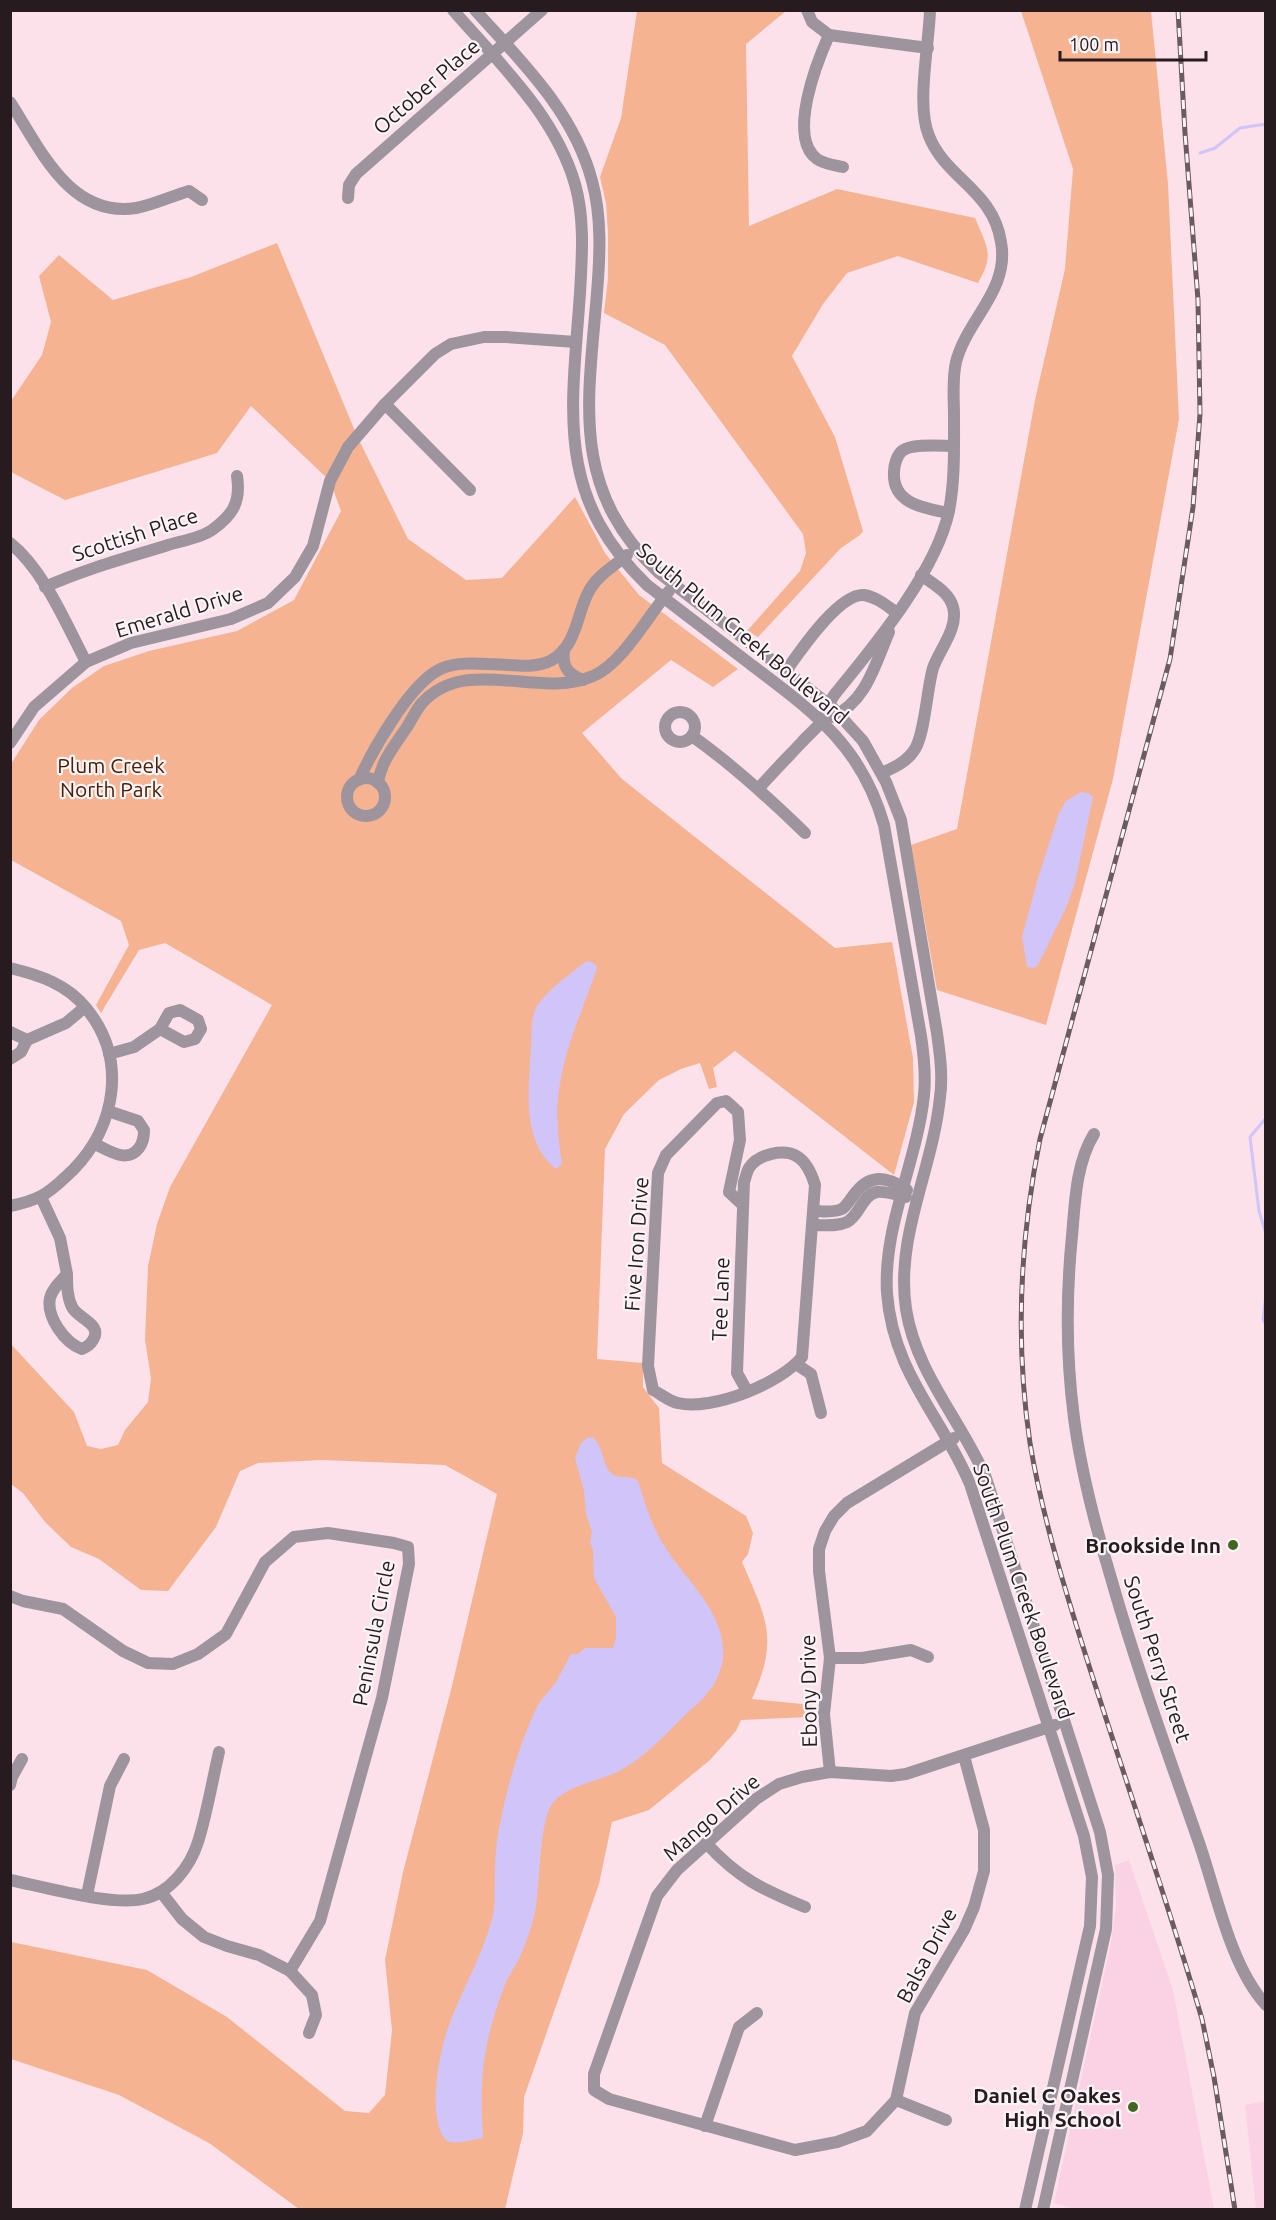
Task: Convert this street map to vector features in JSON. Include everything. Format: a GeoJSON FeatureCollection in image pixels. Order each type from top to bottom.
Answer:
{"type":"FeatureCollection","features":[{"type":"Feature","properties":{"kind":"street","name":"South Plum Creek Boulevard"},"geometry":{"type":"LineString","coordinates":[[453,10],[545,120],[560,147],[574,183],[579,203],[582,245],[572,419],[575,454],[582,484],[594,514],[622,560],[647,585],[822,720],[859,766],[881,812],[921,1036],[924,1069],[922,1108],[891,1237],[887,1273],[894,1331],[910,1378],[963,1467],[978,1506],[1084,1836],[1092,1876],[1091,1915],[1025,2210]]}},
{"type":"Feature","properties":{"kind":"street","name":"South Plum Creek Boulevard"},"geometry":{"type":"LineString","coordinates":[[475,10],[539,83],[564,118],[576,139],[591,178],[596,201],[599,245],[589,419],[591,451],[598,479],[609,507],[635,549],[658,572],[839,714],[863,741],[882,773],[896,807],[903,833],[940,1060],[941,1084],[938,1111],[908,1240],[904,1274],[908,1319],[914,1343],[925,1370],[978,1460],[994,1501],[1104,1847],[1108,1875],[1108,1917],[1043,2210]]}},
{"type":"Feature","properties":{"kind":"street","name":"October Place"},"geometry":{"type":"LineString","coordinates":[[348,198],[349,185],[356,174],[542,10]]}},
{"type":"Feature","properties":{"kind":"street"},"geometry":{"type":"LineString","coordinates":[[807,10],[812,22],[829,35],[928,48]]}},
{"type":"Feature","properties":{"kind":"street"},"geometry":{"type":"LineString","coordinates":[[759,788],[822,720],[828,704],[857,670],[897,613],[936,548],[948,513],[954,478],[953,384],[956,362],[959,352],[995,289],[1002,269],[999,231],[992,212],[980,196],[940,157],[928,135],[923,107],[930,10]]}},
{"type":"Feature","properties":{"kind":"street"},"geometry":{"type":"LineString","coordinates":[[829,35],[818,60],[803,124],[805,143],[816,158],[828,164],[843,166]]}},
{"type":"Feature","properties":{"kind":"street"},"geometry":{"type":"LineString","coordinates":[[10,102],[57,174],[75,193],[93,203],[117,208],[137,207],[189,191],[202,200]]}},
{"type":"Feature","properties":{"kind":"street","name":"Emerald Drive"},"geometry":{"type":"LineString","coordinates":[[10,743],[34,707],[86,662],[131,643],[231,619],[268,603],[295,577],[313,546],[330,481],[348,447],[385,404],[429,360],[451,344],[468,339],[506,337],[576,342]]}},
{"type":"Feature","properties":{"kind":"street"},"geometry":{"type":"LineString","coordinates":[[385,404],[470,490]]}},
{"type":"Feature","properties":{"kind":"street"},"geometry":{"type":"LineString","coordinates":[[948,513],[916,506],[903,498],[896,488],[895,462],[901,451],[912,447],[954,446]]}},
{"type":"Feature","properties":{"kind":"street","name":"Scottish Place"},"geometry":{"type":"LineString","coordinates":[[45,587],[71,575],[210,532],[229,515],[237,504],[239,490],[237,476]]}},
{"type":"Feature","properties":{"kind":"street"},"geometry":{"type":"LineString","coordinates":[[10,543],[20,551],[45,587],[86,662]]}},
{"type":"Feature","properties":{"kind":"street"},"geometry":{"type":"LineString","coordinates":[[359,780],[366,778],[378,783],[384,791],[383,805],[374,814],[364,816],[353,811],[348,802],[349,789],[359,780],[367,762],[410,694],[436,671],[465,663],[542,664],[552,659],[564,650],[573,638],[587,594],[597,579],[635,549]]}},
{"type":"Feature","properties":{"kind":"street"},"geometry":{"type":"LineString","coordinates":[[882,773],[909,758],[917,746],[933,668],[954,617],[953,606],[946,594],[921,576]]}},
{"type":"Feature","properties":{"kind":"street"},"geometry":{"type":"LineString","coordinates":[[378,783],[380,767],[423,703],[446,686],[468,679],[556,684],[583,680],[605,670],[618,658],[674,585]]}},
{"type":"Feature","properties":{"kind":"street"},"geometry":{"type":"LineString","coordinates":[[786,671],[840,605],[852,597],[863,595],[874,597],[897,613]]}},
{"type":"Feature","properties":{"kind":"street"},"geometry":{"type":"LineString","coordinates":[[822,720],[839,714],[870,680],[897,613]]}},
{"type":"Feature","properties":{"kind":"street"},"geometry":{"type":"LineString","coordinates":[[564,650],[563,660],[566,670],[583,680]]}},
{"type":"Feature","properties":{"kind":"street"},"geometry":{"type":"LineString","coordinates":[[692,736],[759,788],[805,833]]}},
{"type":"Feature","properties":{"kind":"street"},"geometry":{"type":"LineString","coordinates":[[10,968],[48,979],[73,995],[86,1007],[101,1032],[109,1054],[112,1091],[108,1111],[95,1144],[61,1182],[41,1197],[11,1203]]}},
{"type":"Feature","properties":{"kind":"street"},"geometry":{"type":"LineString","coordinates":[[10,1059],[21,1052],[27,1040],[66,1023],[86,1007]]}},
{"type":"Feature","properties":{"kind":"street"},"geometry":{"type":"LineString","coordinates":[[109,1054],[134,1047],[160,1029]]}},
{"type":"Feature","properties":{"kind":"street"},"geometry":{"type":"LineString","coordinates":[[10,1032],[27,1040]]}},
{"type":"Feature","properties":{"kind":"street","name":"Five Iron Drive"},"geometry":{"type":"LineString","coordinates":[[743,1205],[729,1192],[740,1140],[738,1112],[726,1101],[717,1103],[666,1155],[658,1173],[648,1366],[653,1390],[677,1403],[703,1405],[747,1391]]}},
{"type":"Feature","properties":{"kind":"street"},"geometry":{"type":"LineString","coordinates":[[95,1144],[122,1156],[133,1154],[141,1146],[144,1130],[138,1121],[108,1111]]}},
{"type":"Feature","properties":{"kind":"street","name":"South Perry Street"},"geometry":{"type":"LineString","coordinates":[[1094,1134],[1085,1148],[1082,1160],[1070,1252],[1067,1330],[1071,1393],[1078,1443],[1103,1553],[1135,1662],[1203,1853],[1233,1949],[1249,1983],[1266,2005]]}},
{"type":"Feature","properties":{"kind":"street","name":"Tee Lane"},"geometry":{"type":"LineString","coordinates":[[747,1391],[737,1373],[744,1182],[750,1167],[765,1155],[782,1153],[797,1157],[811,1172],[815,1185],[801,1357],[796,1364]]}},
{"type":"Feature","properties":{"kind":"street"},"geometry":{"type":"LineString","coordinates":[[814,1211],[841,1209],[859,1188],[870,1180],[884,1178],[901,1191],[918,1197]]}},
{"type":"Feature","properties":{"kind":"street"},"geometry":{"type":"LineString","coordinates":[[813,1225],[833,1225],[848,1221],[874,1193],[901,1191]]}},
{"type":"Feature","properties":{"kind":"street"},"geometry":{"type":"LineString","coordinates":[[41,1197],[60,1238],[66,1274],[71,1305],[76,1314],[96,1330],[91,1344],[82,1349],[73,1344],[57,1327],[49,1310],[51,1294],[66,1274]]}},
{"type":"Feature","properties":{"kind":"street"},"geometry":{"type":"LineString","coordinates":[[747,1391],[779,1377],[796,1364],[811,1374],[821,1413]]}},
{"type":"Feature","properties":{"kind":"street","name":"Ebony Drive"},"geometry":{"type":"LineString","coordinates":[[830,1772],[824,1714],[830,1658],[819,1571],[819,1549],[825,1531],[834,1516],[847,1503],[963,1432]]}},
{"type":"Feature","properties":{"kind":"street","name":"Peninsula Circle"},"geometry":{"type":"LineString","coordinates":[[10,1596],[63,1609],[123,1651],[148,1663],[173,1664],[198,1654],[226,1634],[265,1562],[294,1536],[328,1533],[408,1547],[409,1564],[382,1698],[320,1921],[290,1971]]}},
{"type":"Feature","properties":{"kind":"street"},"geometry":{"type":"LineString","coordinates":[[830,1658],[862,1658],[911,1650],[928,1658]]}},
{"type":"Feature","properties":{"kind":"street","name":"Mango Drive"},"geometry":{"type":"LineString","coordinates":[[594,2090],[594,2074],[657,1896],[676,1870],[756,1799],[778,1784],[830,1772],[891,1776],[906,1774],[1065,1722]]}},
{"type":"Feature","properties":{"kind":"street"},"geometry":{"type":"LineString","coordinates":[[10,1880],[120,1900],[142,1899],[161,1892],[188,1865],[198,1843],[219,1752]]}},
{"type":"Feature","properties":{"kind":"street","name":"Balsa Drive"},"geometry":{"type":"LineString","coordinates":[[594,2090],[609,2099],[795,2150],[837,2142],[867,2132],[896,2100],[915,2013],[964,1930],[974,1907],[984,1871],[984,1830],[964,1756]]}},
{"type":"Feature","properties":{"kind":"street"},"geometry":{"type":"LineString","coordinates":[[10,1785],[12,1776],[22,1759]]}},
{"type":"Feature","properties":{"kind":"street"},"geometry":{"type":"LineString","coordinates":[[87,1895],[110,1786],[124,1759]]}},
{"type":"Feature","properties":{"kind":"street"},"geometry":{"type":"LineString","coordinates":[[706,1844],[731,1869],[753,1884],[805,1907]]}},
{"type":"Feature","properties":{"kind":"street"},"geometry":{"type":"LineString","coordinates":[[161,1892],[182,1919],[204,1937],[259,1955],[290,1971],[312,1995],[316,2015],[309,2033]]}},
{"type":"Feature","properties":{"kind":"street"},"geometry":{"type":"LineString","coordinates":[[705,2126],[739,2027],[757,2013]]}},
{"type":"Feature","properties":{"kind":"street"},"geometry":{"type":"LineString","coordinates":[[896,2100],[946,2120]]}},
{"type":"Feature","properties":{"kind":"shaded area"},"geometry":{"type":"Polygon","coordinates":[[[1081,792],[1093,797],[1075,883],[1066,908],[1038,965],[1034,968],[1027,967],[1022,937],[1038,878],[1059,813],[1066,801],[1081,792]]]}},
{"type":"Feature","properties":{"kind":"shaded area"},"geometry":{"type":"Polygon","coordinates":[[[590,961],[597,968],[571,1040],[560,1084],[558,1124],[562,1164],[556,1169],[545,1157],[537,1143],[529,1112],[532,1021],[537,1006],[547,994],[585,962],[590,961]]]}},
{"type":"Feature","properties":{"kind":"shaded area"},"geometry":{"type":"Polygon","coordinates":[[[592,1437],[596,1440],[610,1472],[616,1476],[638,1481],[659,1536],[711,1611],[718,1626],[723,1658],[717,1678],[708,1692],[647,1751],[621,1770],[566,1792],[552,1804],[545,1825],[540,1855],[537,1901],[530,1932],[504,1987],[487,2044],[482,2079],[483,2138],[452,2142],[445,2139],[437,2116],[438,2068],[448,2028],[483,1947],[492,1919],[498,1837],[506,1795],[519,1752],[537,1707],[556,1682],[571,1654],[578,1654],[585,1648],[613,1648],[616,1638],[616,1617],[594,1578],[593,1550],[590,1542],[592,1532],[586,1514],[584,1491],[575,1458],[581,1443],[592,1437]]]}},
{"type":"Feature","properties":{"kind":"shaded area"},"geometry":{"type":"Polygon","coordinates":[[[1129,1860],[1173,1990],[1214,2209],[1078,2210],[1054,2203],[1111,1943],[1116,1906],[1115,1865],[1129,1860]]]}},
{"type":"Feature","properties":{"kind":"shaded area"},"geometry":{"type":"Polygon","coordinates":[[[1265,2101],[1265,2209],[1256,2209],[1245,2105],[1265,2101]]]}},
{"type":"Feature","properties":{"kind":"green space"},"geometry":{"type":"Polygon","coordinates":[[[637,11],[786,11],[746,44],[749,226],[837,189],[975,218],[986,244],[988,257],[978,283],[898,256],[847,273],[823,304],[792,356],[835,437],[863,531],[841,548],[758,637],[747,631],[800,571],[806,553],[803,534],[665,345],[604,313],[608,278],[608,233],[606,203],[600,177],[621,118],[637,11]]]}},
{"type":"Feature","properties":{"kind":"green space"},"geometry":{"type":"Polygon","coordinates":[[[1021,11],[1151,11],[1168,184],[1179,419],[1113,779],[1046,1025],[937,990],[911,845],[957,829],[1035,400],[1065,269],[1073,169],[1021,11]]]}},
{"type":"Feature","properties":{"kind":"green space","name":"Plum Creek North Park"},"geometry":{"type":"Polygon","coordinates":[[[277,243],[357,436],[408,539],[466,580],[502,578],[575,497],[605,553],[639,595],[738,669],[713,687],[671,660],[582,733],[622,779],[835,948],[892,942],[913,1058],[914,1102],[894,1175],[735,1051],[713,1068],[717,1087],[709,1089],[700,1063],[659,1080],[624,1114],[605,1149],[597,1359],[643,1363],[643,1387],[659,1408],[662,1463],[746,1516],[753,1533],[748,1554],[742,1562],[758,1599],[767,1629],[765,1660],[752,1699],[812,1705],[809,1717],[741,1720],[736,1731],[710,1760],[649,1810],[612,1822],[599,1884],[524,2097],[523,2133],[505,2209],[299,2209],[209,2143],[119,2095],[11,2059],[11,1942],[147,1970],[227,2017],[345,2111],[369,2113],[385,2095],[392,2030],[385,1960],[403,1872],[452,1686],[497,1494],[445,1465],[323,1460],[258,1463],[240,1471],[216,1527],[168,1591],[141,1590],[99,1559],[71,1547],[45,1522],[23,1493],[11,1484],[10,1343],[74,1412],[87,1446],[101,1449],[118,1445],[125,1430],[148,1402],[151,1378],[145,1340],[148,1266],[157,1224],[170,1187],[272,1005],[165,943],[139,950],[101,1013],[96,1005],[129,945],[121,921],[11,860],[11,764],[39,720],[72,688],[104,666],[149,651],[237,631],[294,600],[341,511],[330,481],[251,406],[217,453],[65,500],[11,472],[11,401],[42,355],[51,322],[39,276],[59,255],[113,300],[191,277],[277,243]]]}},
{"type":"Feature","properties":{"kind":"waterway"},"geometry":{"type":"LineString","coordinates":[[1200,153],[1215,148],[1240,128],[1266,124]]}},
{"type":"Feature","properties":{"kind":"waterway"},"geometry":{"type":"LineString","coordinates":[[1266,1118],[1250,1137],[1259,1211],[1266,1234]]}},
{"type":"Feature","properties":{"kind":"waterway"},"geometry":{"type":"LineString","coordinates":[[1266,1295],[1263,1319],[1266,1325]]}},
{"type":"Feature","properties":{"kind":"railway"},"geometry":{"type":"LineString","coordinates":[[1178,10],[1198,300],[1200,414],[1193,507],[1170,659],[1040,1139],[1024,1253],[1021,1329],[1025,1405],[1035,1472],[1042,1501],[1073,1615],[1202,2019],[1214,2077],[1235,2210]]}},
{"type":"Feature","properties":{"kind":"place","name":"Brookside Inn"},"geometry":{"type":"Point","coordinates":[1233,1545]}},
{"type":"Feature","properties":{"kind":"place","name":"Daniel C Oakes High School"},"geometry":{"type":"Point","coordinates":[1133,2107]}}]}
